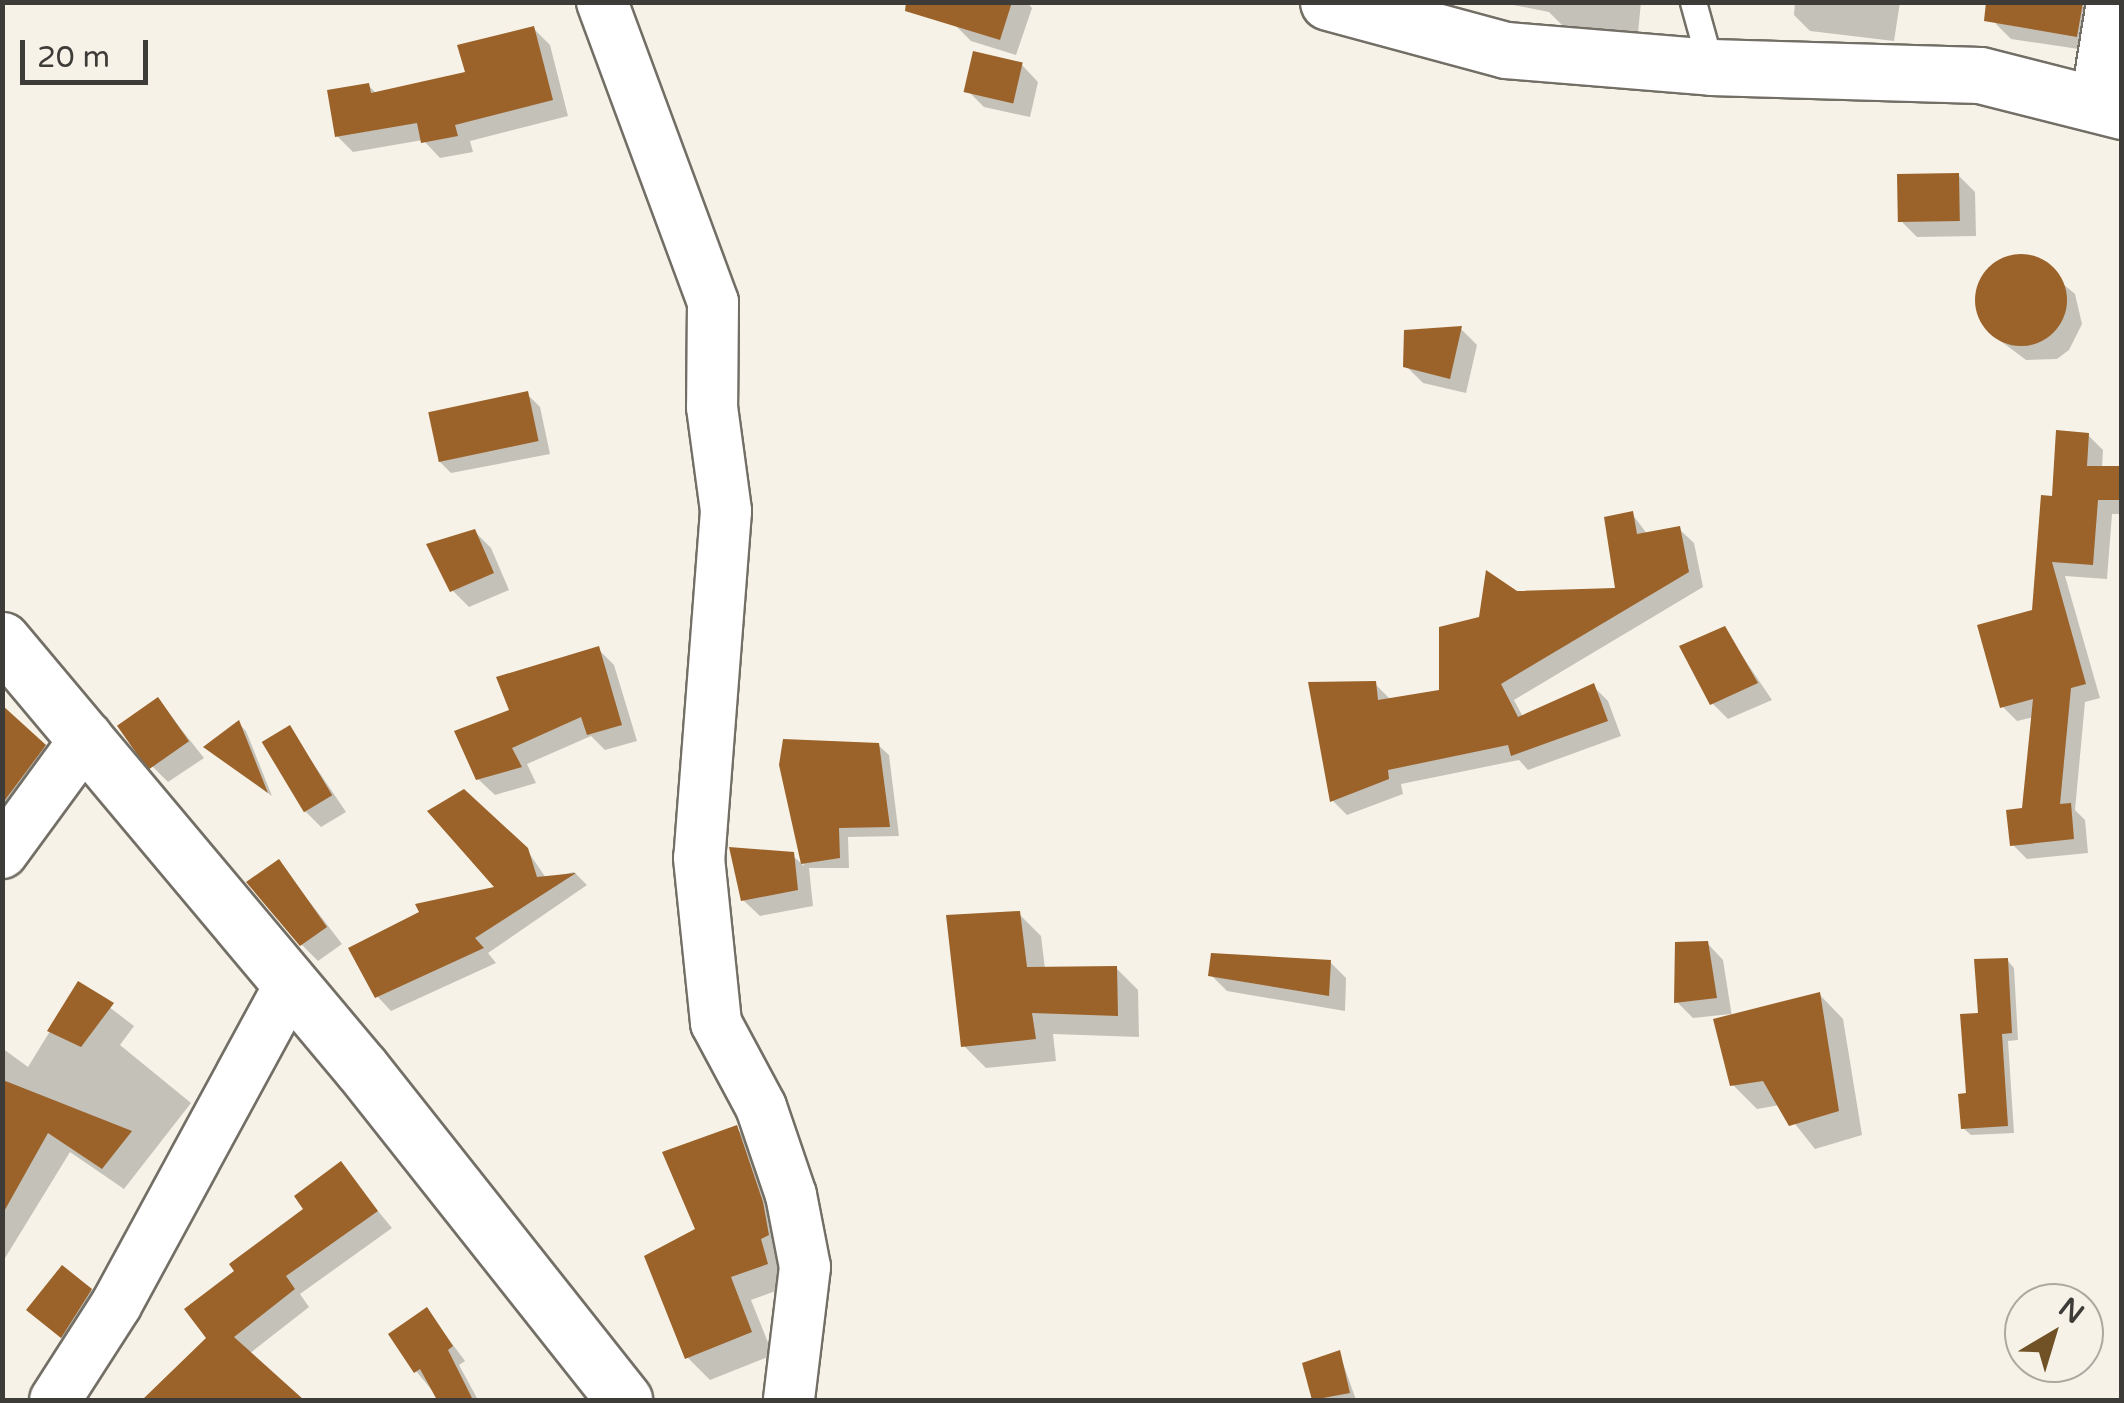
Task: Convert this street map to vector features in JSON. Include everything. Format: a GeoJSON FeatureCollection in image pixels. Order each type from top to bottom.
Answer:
{"type":"FeatureCollection","features":[{"type":"Feature","properties":{"kind":"main road"},"geometry":{"type":"LineString","coordinates":[[1328,2],[1506,50],[1711,66],[1980,75],[2109,106]]}},
{"type":"Feature","properties":{"kind":"main road"},"geometry":{"type":"LineString","coordinates":[[2,640],[362,1069],[624,1400]]}},
{"type":"Feature","properties":{"kind":"street"},"geometry":{"type":"LineString","coordinates":[[602,2],[713,302],[712,407],[726,511],[699,858],[716,1023],[760,1107],[791,1196],[805,1266],[789,1400]]}},
{"type":"Feature","properties":{"kind":"street"},"geometry":{"type":"LineString","coordinates":[[2109,106],[2112,2]]}},
{"type":"Feature","properties":{"kind":"street"},"geometry":{"type":"LineString","coordinates":[[2,853],[87,737]]}},
{"type":"Feature","properties":{"kind":"street"},"geometry":{"type":"LineString","coordinates":[[55,1400],[116,1306],[289,986]]}},
{"type":"Feature","properties":{"kind":"lane"},"geometry":{"type":"LineString","coordinates":[[1693,2],[1711,66]]}},
{"type":"Feature","properties":{"kind":"building"},"geometry":{"type":"Polygon","coordinates":[[[906,2],[1012,2],[1000,40],[905,11],[906,2]]]}},
{"type":"Feature","properties":{"kind":"building"},"geometry":{"type":"Polygon","coordinates":[[[1986,2],[2083,2],[2077,37],[1984,21],[1986,2]]]}},
{"type":"Feature","properties":{"kind":"building"},"geometry":{"type":"Polygon","coordinates":[[[534,26],[553,100],[455,125],[458,136],[421,143],[417,123],[335,137],[327,90],[369,83],[371,93],[465,72],[457,45],[534,26]]]}},
{"type":"Feature","properties":{"kind":"building"},"geometry":{"type":"Polygon","coordinates":[[[973,51],[1023,62],[1013,103],[964,92],[973,51]]]}},
{"type":"Feature","properties":{"kind":"building"},"geometry":{"type":"Polygon","coordinates":[[[1959,173],[1960,221],[1898,222],[1897,174],[1959,173]]]}},
{"type":"Feature","properties":{"kind":"building"},"geometry":{"type":"Polygon","coordinates":[[[2021,254],[2039,257],[2054,267],[2064,282],[2064,318],[2054,333],[2039,343],[2021,346],[2003,343],[1988,333],[1978,318],[1975,300],[1978,282],[1988,267],[2003,257],[2021,254]]]}},
{"type":"Feature","properties":{"kind":"building"},"geometry":{"type":"Polygon","coordinates":[[[1462,326],[1450,379],[1403,367],[1404,330],[1462,326]]]}},
{"type":"Feature","properties":{"kind":"building"},"geometry":{"type":"Polygon","coordinates":[[[528,391],[539,441],[439,462],[428,412],[528,391]]]}},
{"type":"Feature","properties":{"kind":"building"},"geometry":{"type":"Polygon","coordinates":[[[2056,430],[2089,433],[2087,466],[2122,466],[2122,500],[2098,500],[2093,565],[2052,562],[2086,684],[2071,688],[2060,804],[2071,803],[2074,839],[2010,846],[2006,810],[2022,808],[2033,699],[2000,708],[1977,625],[2032,610],[2041,495],[2052,496],[2056,430]]]}},
{"type":"Feature","properties":{"kind":"building"},"geometry":{"type":"Polygon","coordinates":[[[1633,511],[1637,534],[1680,526],[1689,572],[1501,684],[1518,717],[1594,683],[1608,721],[1511,756],[1508,745],[1388,770],[1389,779],[1330,802],[1308,682],[1376,681],[1378,700],[1439,690],[1439,627],[1479,617],[1486,570],[1517,591],[1615,588],[1604,517],[1633,511]]]}},
{"type":"Feature","properties":{"kind":"building"},"geometry":{"type":"Polygon","coordinates":[[[475,529],[494,573],[450,592],[426,544],[475,529]]]}},
{"type":"Feature","properties":{"kind":"building"},"geometry":{"type":"Polygon","coordinates":[[[1725,626],[1758,683],[1710,705],[1679,646],[1725,626]]]}},
{"type":"Feature","properties":{"kind":"building"},"geometry":{"type":"Polygon","coordinates":[[[599,646],[622,725],[587,735],[581,717],[512,748],[522,767],[476,780],[454,731],[509,710],[496,677],[599,646]]]}},
{"type":"Feature","properties":{"kind":"building"},"geometry":{"type":"Polygon","coordinates":[[[158,697],[189,741],[148,770],[117,726],[158,697]]]}},
{"type":"Feature","properties":{"kind":"building"},"geometry":{"type":"Polygon","coordinates":[[[2,705],[46,745],[2,804],[2,705]]]}},
{"type":"Feature","properties":{"kind":"building"},"geometry":{"type":"Polygon","coordinates":[[[239,720],[268,793],[203,747],[239,720]]]}},
{"type":"Feature","properties":{"kind":"building"},"geometry":{"type":"Polygon","coordinates":[[[290,725],[332,795],[304,812],[262,742],[290,725]]]}},
{"type":"Feature","properties":{"kind":"building"},"geometry":{"type":"Polygon","coordinates":[[[783,739],[879,743],[890,827],[839,828],[840,858],[801,864],[779,765],[783,739]]]}},
{"type":"Feature","properties":{"kind":"building"},"geometry":{"type":"Polygon","coordinates":[[[464,789],[528,848],[537,877],[576,873],[475,938],[484,948],[375,998],[348,948],[419,912],[415,904],[494,887],[427,811],[464,789]]]}},
{"type":"Feature","properties":{"kind":"building"},"geometry":{"type":"Polygon","coordinates":[[[729,847],[794,852],[798,890],[741,901],[729,847]]]}},
{"type":"Feature","properties":{"kind":"building"},"geometry":{"type":"Polygon","coordinates":[[[279,859],[327,927],[300,946],[246,882],[279,859]]]}},
{"type":"Feature","properties":{"kind":"building"},"geometry":{"type":"Polygon","coordinates":[[[1020,911],[1027,967],[1117,966],[1118,1016],[1032,1013],[1036,1039],[961,1047],[946,915],[1020,911]]]}},
{"type":"Feature","properties":{"kind":"building"},"geometry":{"type":"Polygon","coordinates":[[[1708,941],[1717,998],[1674,1003],[1675,942],[1708,941]]]}},
{"type":"Feature","properties":{"kind":"building"},"geometry":{"type":"Polygon","coordinates":[[[1211,953],[1331,960],[1329,996],[1208,976],[1211,953]]]}},
{"type":"Feature","properties":{"kind":"building"},"geometry":{"type":"Polygon","coordinates":[[[2008,958],[2012,1033],[2002,1034],[2008,1126],[1961,1129],[1958,1094],[1966,1093],[1960,1014],[1978,1013],[1974,959],[2008,958]]]}},
{"type":"Feature","properties":{"kind":"building"},"geometry":{"type":"Polygon","coordinates":[[[78,981],[114,1003],[81,1047],[47,1031],[78,981]]]}},
{"type":"Feature","properties":{"kind":"building"},"geometry":{"type":"Polygon","coordinates":[[[1820,992],[1839,1111],[1789,1126],[1763,1081],[1730,1086],[1713,1019],[1820,992]]]}},
{"type":"Feature","properties":{"kind":"building"},"geometry":{"type":"Polygon","coordinates":[[[2,1080],[132,1131],[102,1169],[48,1133],[2,1215],[2,1080]]]}},
{"type":"Feature","properties":{"kind":"building"},"geometry":{"type":"Polygon","coordinates":[[[737,1125],[763,1202],[769,1235],[761,1239],[768,1264],[731,1277],[752,1332],[685,1359],[644,1256],[695,1229],[662,1152],[737,1125]]]}},
{"type":"Feature","properties":{"kind":"building"},"geometry":{"type":"Polygon","coordinates":[[[341,1161],[378,1211],[286,1276],[295,1289],[234,1337],[304,1400],[142,1400],[206,1338],[184,1309],[234,1271],[229,1264],[303,1209],[294,1196],[341,1161]]]}},
{"type":"Feature","properties":{"kind":"building"},"geometry":{"type":"Polygon","coordinates":[[[62,1265],[92,1289],[61,1338],[26,1310],[62,1265]]]}},
{"type":"Feature","properties":{"kind":"building"},"geometry":{"type":"Polygon","coordinates":[[[427,1307],[453,1346],[448,1350],[473,1400],[437,1400],[420,1369],[414,1373],[388,1334],[427,1307]]]}},
{"type":"Feature","properties":{"kind":"building"},"geometry":{"type":"Polygon","coordinates":[[[1340,1350],[1350,1393],[1312,1400],[1302,1363],[1340,1350]]]}}]}
